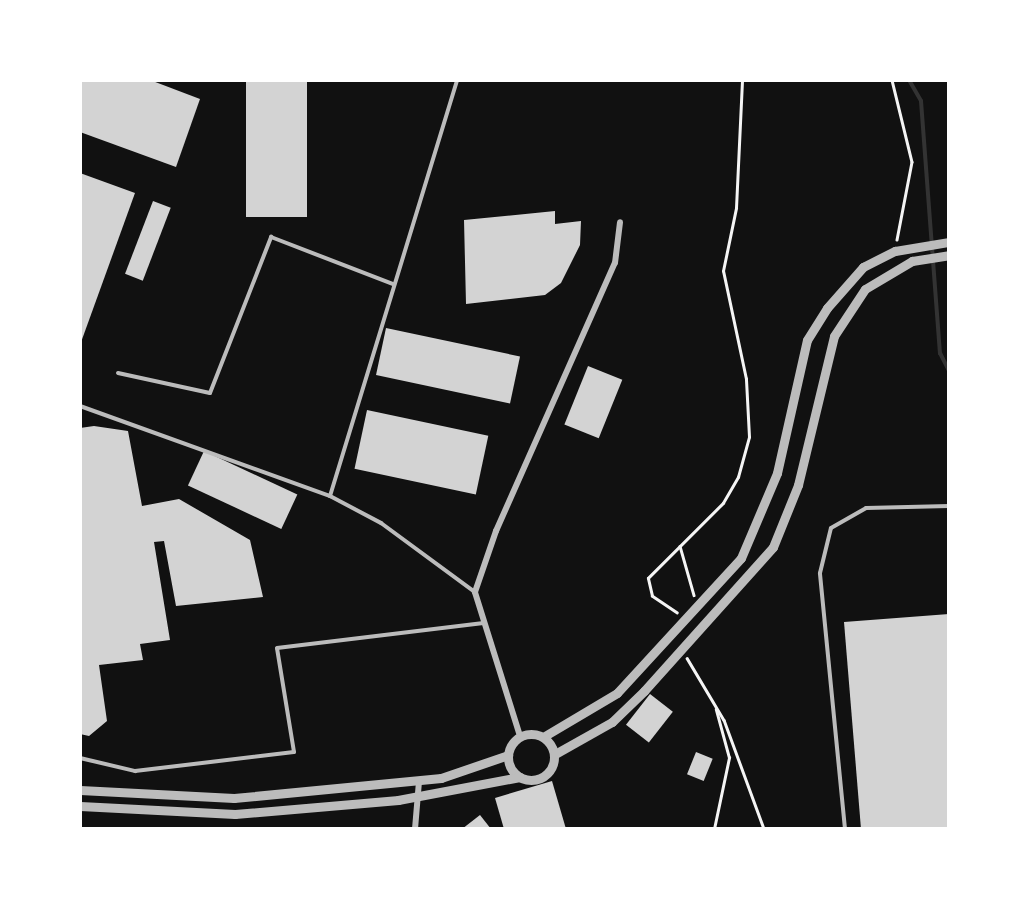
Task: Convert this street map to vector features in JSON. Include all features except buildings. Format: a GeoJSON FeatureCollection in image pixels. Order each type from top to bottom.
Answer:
{"type":"FeatureCollection","features":[{"type":"Feature","properties":{"kind":"street"},"geometry":{"type":"LineString","coordinates":[[520,736],[476,592],[496,531],[615,263],[620,222]]}},
{"type":"Feature","properties":{"kind":"street"},"geometry":{"type":"LineString","coordinates":[[520,736],[544,736],[617,693],[741,558],[777,473],[807,340],[863,267],[896,251],[949,242]]}},
{"type":"Feature","properties":{"kind":"street"},"geometry":{"type":"LineString","coordinates":[[80,806],[190,816],[420,797],[520,777],[546,776],[555,754],[612,722],[684,652],[773,547],[798,485],[834,336],[865,289],[912,262],[949,256]]}},
{"type":"Feature","properties":{"kind":"street"},"geometry":{"type":"LineString","coordinates":[[80,790],[190,800],[418,781],[488,767],[508,755],[520,736]]}},
{"type":"Feature","properties":{"kind":"street"},"geometry":{"type":"LineString","coordinates":[[544,736],[555,754]]}},
{"type":"Feature","properties":{"kind":"street"},"geometry":{"type":"LineString","coordinates":[[508,755],[520,777]]}},
{"type":"Feature","properties":{"kind":"street"},"geometry":{"type":"LineString","coordinates":[[415,829],[418,781]]}},
{"type":"Feature","properties":{"kind":"lane"},"geometry":{"type":"LineString","coordinates":[[330,496],[457,80]]}},
{"type":"Feature","properties":{"kind":"lane"},"geometry":{"type":"LineString","coordinates":[[118,374],[210,394],[271,237],[393,284]]}},
{"type":"Feature","properties":{"kind":"lane"},"geometry":{"type":"LineString","coordinates":[[80,406],[330,496],[381,524],[476,592]]}},
{"type":"Feature","properties":{"kind":"lane"},"geometry":{"type":"LineString","coordinates":[[845,829],[820,573],[831,528],[866,508],[949,506]]}},
{"type":"Feature","properties":{"kind":"lane"},"geometry":{"type":"LineString","coordinates":[[80,758],[135,771],[294,752],[277,648],[483,623]]}},
{"type":"Feature","properties":{"kind":"path"},"geometry":{"type":"LineString","coordinates":[[680,543],[694,597],[682,618],[648,589],[648,578],[680,543],[723,503],[749,437],[746,379],[723,271],[736,208],[742,80]]}},
{"type":"Feature","properties":{"kind":"path"},"geometry":{"type":"LineString","coordinates":[[892,80],[912,162],[896,251]]}},
{"type":"Feature","properties":{"kind":"path"},"geometry":{"type":"LineString","coordinates":[[684,652],[715,704],[753,786],[764,829]]}},
{"type":"Feature","properties":{"kind":"path"},"geometry":{"type":"LineString","coordinates":[[714,829],[729,758],[715,704]]}},
{"type":"Feature","properties":{"kind":"waterway"},"geometry":{"type":"LineString","coordinates":[[909,80],[921,101],[940,353],[949,371]]}}]}
